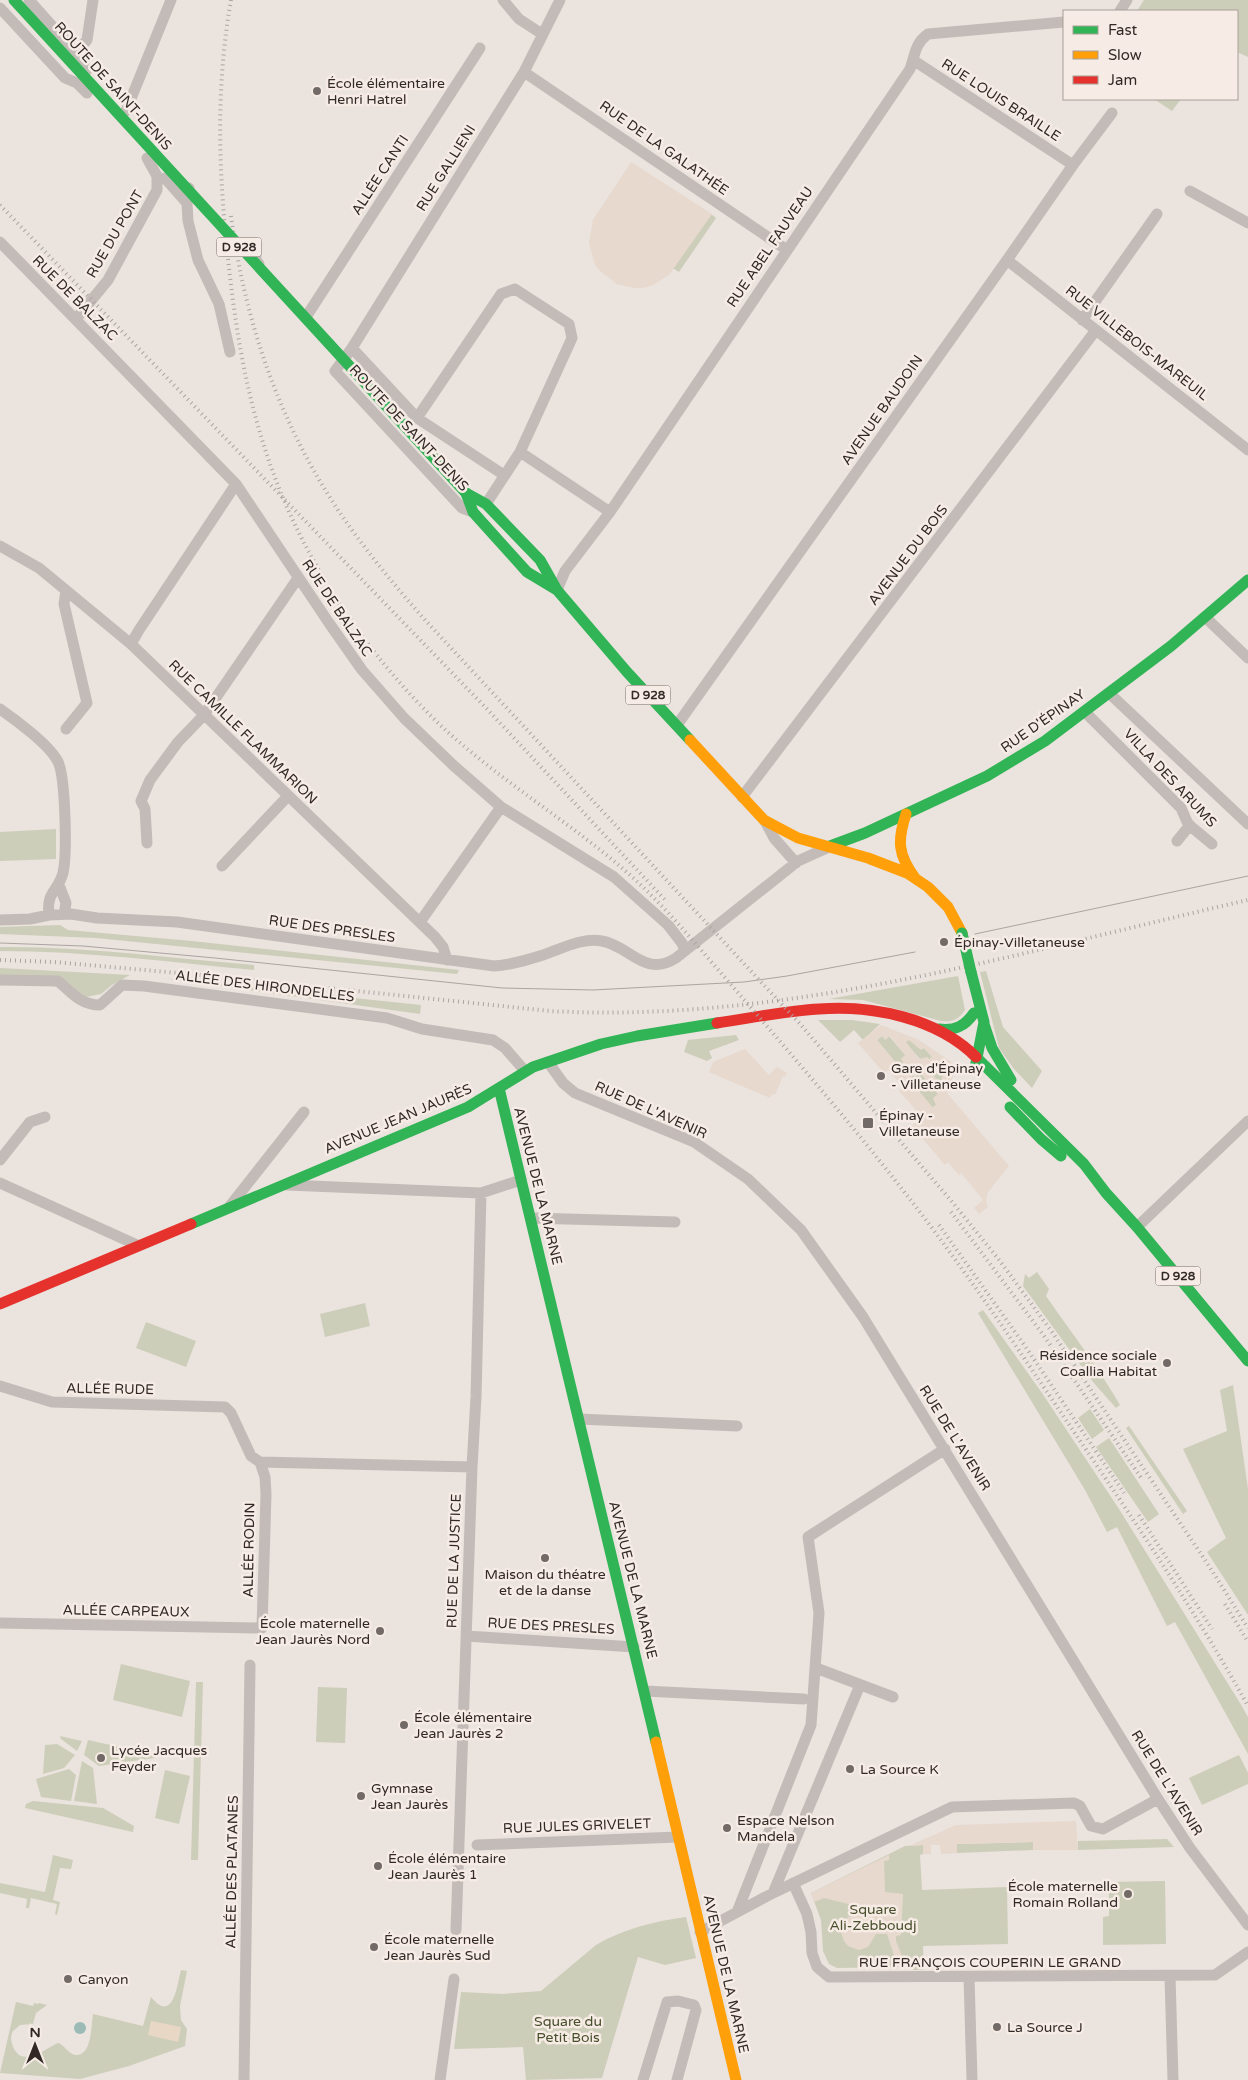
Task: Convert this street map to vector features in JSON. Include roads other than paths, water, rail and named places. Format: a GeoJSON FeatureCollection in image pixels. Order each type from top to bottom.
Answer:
{"type":"FeatureCollection","features":[{"type":"Feature","properties":{"kind":"main road","name":"ROUTE DE SAINT-DENIS"},"geometry":{"type":"LineString","coordinates":[[14,0],[466,493],[486,504],[540,560],[557,590],[627,672],[764,820],[798,838],[830,846]]}},
{"type":"Feature","properties":{"kind":"main road","name":"ROUTE DE SAINT-DENIS"},"geometry":{"type":"LineString","coordinates":[[466,493],[473,512],[527,572],[557,590]]}},
{"type":"Feature","properties":{"kind":"main road","name":"RUE D'ÉPINAY"},"geometry":{"type":"LineString","coordinates":[[830,846],[906,814],[987,776],[1045,741],[1172,646],[1248,580]]}},
{"type":"Feature","properties":{"kind":"main road"},"geometry":{"type":"LineString","coordinates":[[906,814],[899,837],[900,849],[907,866],[915,878]]}},
{"type":"Feature","properties":{"kind":"main road","name":"D 928"},"geometry":{"type":"LineString","coordinates":[[830,846],[892,866],[915,878],[928,887],[955,916],[962,933],[984,1022],[970,1055]]}},
{"type":"Feature","properties":{"kind":"main road","name":"D 928"},"geometry":{"type":"LineString","coordinates":[[976,994],[970,1055],[975,1069],[1041,1139],[1106,1193]]}},
{"type":"Feature","properties":{"kind":"main road","name":"AVENUE JEAN JAURÈS"},"geometry":{"type":"LineString","coordinates":[[0,1304],[468,1106],[525,1071],[548,1062],[622,1040],[660,1032],[819,1009],[861,1010],[936,1028],[953,1037],[970,1055]]}},
{"type":"Feature","properties":{"kind":"main road"},"geometry":{"type":"LineString","coordinates":[[936,1028],[957,1030],[964,1026],[974,1013]]}},
{"type":"Feature","properties":{"kind":"main road","name":"AVENUE JEAN JAURÈS"},"geometry":{"type":"LineString","coordinates":[[909,1020],[946,1043],[970,1055]]}},
{"type":"Feature","properties":{"kind":"main road"},"geometry":{"type":"LineString","coordinates":[[984,1022],[997,1058],[1031,1110]]}},
{"type":"Feature","properties":{"kind":"main road","name":"D 928"},"geometry":{"type":"LineString","coordinates":[[970,1055],[1031,1110],[1084,1164],[1106,1193],[1137,1227],[1248,1361]]}},
{"type":"Feature","properties":{"kind":"main road","name":"AVENUE DE LA MARNE"},"geometry":{"type":"LineString","coordinates":[[498,1088],[645,1691],[736,2080]]}},
{"type":"Feature","properties":{"kind":"street","name":"ROUTE DE SAINT-DENIS"},"geometry":{"type":"LineString","coordinates":[[29,0],[76,53],[88,70],[190,181],[187,203]]}},
{"type":"Feature","properties":{"kind":"street"},"geometry":{"type":"LineString","coordinates":[[76,53],[87,40],[93,0]]}},
{"type":"Feature","properties":{"kind":"street"},"geometry":{"type":"LineString","coordinates":[[126,111],[170,0]]}},
{"type":"Feature","properties":{"kind":"street"},"geometry":{"type":"LineString","coordinates":[[503,0],[519,19],[542,34]]}},
{"type":"Feature","properties":{"kind":"street","name":"RUE GALLIENI"},"geometry":{"type":"LineString","coordinates":[[352,348],[524,72],[560,0]]}},
{"type":"Feature","properties":{"kind":"street","name":"ROUTE DE SAINT-DENIS"},"geometry":{"type":"LineString","coordinates":[[0,8],[64,78],[77,83],[187,203]]}},
{"type":"Feature","properties":{"kind":"street","name":"RUE ABEL FAUVEAU"},"geometry":{"type":"LineString","coordinates":[[557,590],[565,571],[610,512],[910,69],[917,46],[922,38],[928,34],[1063,22]]}},
{"type":"Feature","properties":{"kind":"street","name":"ALLÉE CANTI"},"geometry":{"type":"LineString","coordinates":[[306,317],[480,48]]}},
{"type":"Feature","properties":{"kind":"street","name":"RUE LOUIS BRAILLE"},"geometry":{"type":"LineString","coordinates":[[913,60],[1073,165]]}},
{"type":"Feature","properties":{"kind":"street","name":"RUE DE LA GALATHÉE"},"geometry":{"type":"LineString","coordinates":[[524,72],[787,250]]}},
{"type":"Feature","properties":{"kind":"street","name":"AVENUE BAUDOIN"},"geometry":{"type":"LineString","coordinates":[[677,725],[1073,165],[1112,113]]}},
{"type":"Feature","properties":{"kind":"street","name":"RUE DU PONT"},"geometry":{"type":"LineString","coordinates":[[76,319],[108,280],[157,190],[157,176],[147,158]]}},
{"type":"Feature","properties":{"kind":"street"},"geometry":{"type":"LineString","coordinates":[[1190,191],[1248,223]]}},
{"type":"Feature","properties":{"kind":"street"},"geometry":{"type":"LineString","coordinates":[[187,203],[188,221],[198,260],[219,304],[230,352]]}},
{"type":"Feature","properties":{"kind":"street"},"geometry":{"type":"LineString","coordinates":[[1082,320],[1158,214]]}},
{"type":"Feature","properties":{"kind":"street","name":"RUE DE BALZAC"},"geometry":{"type":"LineString","coordinates":[[0,242],[236,484],[362,670],[404,718],[453,765],[501,807],[614,878],[668,925],[682,943],[685,951]]}},
{"type":"Feature","properties":{"kind":"street","name":"ROUTE DE SAINT-DENIS"},"geometry":{"type":"LineString","coordinates":[[256,243],[256,261],[344,358]]}},
{"type":"Feature","properties":{"kind":"street","name":"RUE VILLEBOIS-MAREUIL"},"geometry":{"type":"LineString","coordinates":[[1007,260],[1248,450]]}},
{"type":"Feature","properties":{"kind":"street"},"geometry":{"type":"LineString","coordinates":[[417,418],[501,294],[515,289],[564,320],[572,330],[572,338],[520,452],[486,504]]}},
{"type":"Feature","properties":{"kind":"street","name":"AVENUE DU BOIS"},"geometry":{"type":"LineString","coordinates":[[742,797],[1096,330]]}},
{"type":"Feature","properties":{"kind":"street","name":"ROUTE DE SAINT-DENIS"},"geometry":{"type":"LineString","coordinates":[[473,512],[462,508],[335,371],[352,348],[417,418],[504,475]]}},
{"type":"Feature","properties":{"kind":"street"},"geometry":{"type":"LineString","coordinates":[[520,452],[610,512]]}},
{"type":"Feature","properties":{"kind":"street"},"geometry":{"type":"LineString","coordinates":[[131,644],[236,484]]}},
{"type":"Feature","properties":{"kind":"street","name":"RUE CAMILLE FLAMMARION"},"geometry":{"type":"LineString","coordinates":[[0,546],[39,568],[131,644],[420,922],[443,947],[447,960]]}},
{"type":"Feature","properties":{"kind":"street"},"geometry":{"type":"LineString","coordinates":[[147,843],[145,810],[141,801],[150,780],[178,742],[204,715],[298,578]]}},
{"type":"Feature","properties":{"kind":"street"},"geometry":{"type":"LineString","coordinates":[[66,590],[64,604],[87,703],[66,729]]}},
{"type":"Feature","properties":{"kind":"street"},"geometry":{"type":"LineString","coordinates":[[1205,617],[1248,658]]}},
{"type":"Feature","properties":{"kind":"street"},"geometry":{"type":"LineString","coordinates":[[1109,693],[1248,824]]}},
{"type":"Feature","properties":{"kind":"street"},"geometry":{"type":"LineString","coordinates":[[0,710],[13,718],[54,755],[61,769],[65,845],[63,873],[59,885],[48,899],[49,915]]}},
{"type":"Feature","properties":{"kind":"street","name":"VILLA DES ARUMS"},"geometry":{"type":"LineString","coordinates":[[1085,712],[1181,808],[1190,825],[1212,844]]}},
{"type":"Feature","properties":{"kind":"street"},"geometry":{"type":"LineString","coordinates":[[222,866],[288,796]]}},
{"type":"Feature","properties":{"kind":"street"},"geometry":{"type":"LineString","coordinates":[[420,922],[501,807]]}},
{"type":"Feature","properties":{"kind":"street","name":"ROUTE DE SAINT-DENIS"},"geometry":{"type":"LineString","coordinates":[[764,820],[774,838],[796,863]]}},
{"type":"Feature","properties":{"kind":"street"},"geometry":{"type":"LineString","coordinates":[[1177,841],[1190,825]]}},
{"type":"Feature","properties":{"kind":"street"},"geometry":{"type":"LineString","coordinates":[[685,951],[796,863],[830,846]]}},
{"type":"Feature","properties":{"kind":"street"},"geometry":{"type":"LineString","coordinates":[[59,885],[66,903],[64,914]]}},
{"type":"Feature","properties":{"kind":"street","name":"RUE DES PRESLES"},"geometry":{"type":"LineString","coordinates":[[0,920],[30,919],[64,914],[97,918],[177,922],[494,966],[507,965],[581,942],[599,940],[651,964],[666,964],[685,951]]}},
{"type":"Feature","properties":{"kind":"street","name":"ALLÉE DES HIRONDELLES"},"geometry":{"type":"LineString","coordinates":[[0,980],[58,982],[78,999],[90,1005],[100,1005],[122,985],[144,986],[387,1018],[422,1029],[493,1040],[505,1048],[525,1071]]}},
{"type":"Feature","properties":{"kind":"street","name":"RUE DE L'AVENIR"},"geometry":{"type":"LineString","coordinates":[[548,1062],[562,1083],[575,1092],[694,1142],[748,1179],[801,1230],[863,1317],[1158,1799],[1190,1848],[1248,1925]]}},
{"type":"Feature","properties":{"kind":"street"},"geometry":{"type":"LineString","coordinates":[[229,1208],[304,1112]]}},
{"type":"Feature","properties":{"kind":"street"},"geometry":{"type":"LineString","coordinates":[[0,1160],[30,1122],[45,1117]]}},
{"type":"Feature","properties":{"kind":"street"},"geometry":{"type":"LineString","coordinates":[[1137,1227],[1248,1121]]}},
{"type":"Feature","properties":{"kind":"street"},"geometry":{"type":"LineString","coordinates":[[281,1184],[482,1193],[521,1180]]}},
{"type":"Feature","properties":{"kind":"street"},"geometry":{"type":"LineString","coordinates":[[0,1184],[137,1245]]}},
{"type":"Feature","properties":{"kind":"street","name":"RUE DE LA JUSTICE"},"geometry":{"type":"LineString","coordinates":[[456,1930],[482,1193]]}},
{"type":"Feature","properties":{"kind":"street"},"geometry":{"type":"LineString","coordinates":[[531,1218],[675,1222]]}},
{"type":"Feature","properties":{"kind":"street","name":"ALLÉE RUDE"},"geometry":{"type":"LineString","coordinates":[[0,1386],[52,1402],[222,1406],[229,1409],[251,1456],[260,1462]]}},
{"type":"Feature","properties":{"kind":"street"},"geometry":{"type":"LineString","coordinates":[[579,1419],[737,1426]]}},
{"type":"Feature","properties":{"kind":"street"},"geometry":{"type":"LineString","coordinates":[[737,1912],[811,1725],[819,1613],[808,1537],[944,1449]]}},
{"type":"Feature","properties":{"kind":"street"},"geometry":{"type":"LineString","coordinates":[[260,1462],[472,1466]]}},
{"type":"Feature","properties":{"kind":"street","name":"ALLÉE RODIN"},"geometry":{"type":"LineString","coordinates":[[251,1628],[262,1628],[266,1494],[265,1477],[260,1462]]}},
{"type":"Feature","properties":{"kind":"street","name":"ALLÉE CARPEAUX"},"geometry":{"type":"LineString","coordinates":[[0,1623],[251,1628]]}},
{"type":"Feature","properties":{"kind":"street","name":"RUE DES PRESLES"},"geometry":{"type":"LineString","coordinates":[[466,1636],[634,1646]]}},
{"type":"Feature","properties":{"kind":"street","name":"ALLÉE DES PLATANES"},"geometry":{"type":"LineString","coordinates":[[244,2080],[250,1665]]}},
{"type":"Feature","properties":{"kind":"street"},"geometry":{"type":"LineString","coordinates":[[816,1668],[893,1697]]}},
{"type":"Feature","properties":{"kind":"street"},"geometry":{"type":"LineString","coordinates":[[773,1892],[860,1684]]}},
{"type":"Feature","properties":{"kind":"street"},"geometry":{"type":"LineString","coordinates":[[645,1691],[804,1699]]}},
{"type":"Feature","properties":{"kind":"street"},"geometry":{"type":"LineString","coordinates":[[700,1932],[773,1892],[952,1807],[1074,1803],[1080,1806],[1091,1826],[1103,1829],[1158,1799]]}},
{"type":"Feature","properties":{"kind":"street","name":"RUE JULES GRIVELET"},"geometry":{"type":"LineString","coordinates":[[477,1845],[678,1837]]}},
{"type":"Feature","properties":{"kind":"street","name":"RUE FRANÇOIS COUPERIN LE GRAND"},"geometry":{"type":"LineString","coordinates":[[793,1883],[807,1914],[811,1932],[812,1953],[817,1967],[830,1977],[1215,1975],[1248,1952]]}},
{"type":"Feature","properties":{"kind":"street"},"geometry":{"type":"LineString","coordinates":[[1170,1976],[1173,2080]]}},
{"type":"Feature","properties":{"kind":"street"},"geometry":{"type":"LineString","coordinates":[[969,1977],[972,2080]]}},
{"type":"Feature","properties":{"kind":"street"},"geometry":{"type":"LineString","coordinates":[[440,2080],[454,1979]]}},
{"type":"Feature","properties":{"kind":"street"},"geometry":{"type":"LineString","coordinates":[[643,2080],[667,2002],[673,2001],[694,2005],[696,2010],[677,2080]]}},
{"type":"Feature","properties":{"kind":"water"},"geometry":{"type":"Polygon","coordinates":[[[78,2022],[82,2022],[86,2028],[82,2034],[78,2034],[74,2030],[74,2026],[78,2022]]]}},
{"type":"Feature","properties":{"kind":"tram line"},"geometry":{"type":"LineString","coordinates":[[975,934],[1248,876]]}},
{"type":"Feature","properties":{"kind":"tram line"},"geometry":{"type":"LineString","coordinates":[[0,943],[83,946],[502,988],[593,990],[744,982],[787,976],[915,952]]}},
{"type":"Feature","properties":{"kind":"railway"},"geometry":{"type":"LineString","coordinates":[[231,0],[223,59],[220,148],[226,238],[236,323],[246,379],[260,434],[283,497],[317,567],[360,633],[409,693],[457,740],[626,871],[695,943],[852,1127],[924,1218],[1009,1336],[1162,1564],[1248,1706]]}},
{"type":"Feature","properties":{"kind":"railway"},"geometry":{"type":"LineString","coordinates":[[0,205],[487,709],[667,902]]}},
{"type":"Feature","properties":{"kind":"railway"},"geometry":{"type":"LineString","coordinates":[[231,216],[237,256],[246,295],[268,371],[300,444],[319,479],[350,527],[381,568],[426,621],[801,1025],[953,1203],[1000,1261],[1052,1332],[1209,1566],[1248,1628]]}},
{"type":"Feature","properties":{"kind":"railway"},"geometry":{"type":"LineString","coordinates":[[0,960],[54,962],[212,976],[550,1011],[638,1012],[727,1006],[814,995],[902,980],[1248,900]]}},
{"type":"Feature","properties":{"kind":"railway"},"geometry":{"type":"LineString","coordinates":[[951,1212],[1044,1336],[1142,1479]]}},
{"type":"Feature","properties":{"kind":"railway"},"geometry":{"type":"LineString","coordinates":[[939,1225],[1025,1346],[1124,1493]]}},
{"type":"Feature","properties":{"kind":"railway"},"geometry":{"type":"LineString","coordinates":[[1139,1515],[1212,1629]]}},
{"type":"Feature","properties":{"kind":"railway"},"geometry":{"type":"LineString","coordinates":[[1225,1604],[1248,1642]]}},
{"type":"Feature","properties":{"kind":"place","name":"École élémentaire Henri Hatrel"},"geometry":{"type":"Point","coordinates":[317,91]}},
{"type":"Feature","properties":{"kind":"place","name":"Épinay-Villetaneuse"},"geometry":{"type":"Point","coordinates":[944,942]}},
{"type":"Feature","properties":{"kind":"place","name":"Gare d'Épinay - Villetaneuse"},"geometry":{"type":"Point","coordinates":[881,1076]}},
{"type":"Feature","properties":{"kind":"place","name":"Épinay - Villetaneuse"},"geometry":{"type":"Point","coordinates":[868,1123]}},
{"type":"Feature","properties":{"kind":"place","name":"Résidence sociale Coallia Habitat"},"geometry":{"type":"Point","coordinates":[1167,1363]}},
{"type":"Feature","properties":{"kind":"place","name":"Maison du théatre et de la danse"},"geometry":{"type":"Point","coordinates":[545,1558]}},
{"type":"Feature","properties":{"kind":"place","name":"École maternelle Jean Jaurès Nord"},"geometry":{"type":"Point","coordinates":[380,1631]}},
{"type":"Feature","properties":{"kind":"place","name":"École élémentaire Jean Jaurès 2"},"geometry":{"type":"Point","coordinates":[404,1725]}},
{"type":"Feature","properties":{"kind":"place","name":"Lycée Jacques Feyder"},"geometry":{"type":"Point","coordinates":[101,1758]}},
{"type":"Feature","properties":{"kind":"place","name":"La Source K"},"geometry":{"type":"Point","coordinates":[850,1769]}},
{"type":"Feature","properties":{"kind":"place","name":"Gymnase Jean Jaurès"},"geometry":{"type":"Point","coordinates":[361,1796]}},
{"type":"Feature","properties":{"kind":"place","name":"Espace Nelson Mandela"},"geometry":{"type":"Point","coordinates":[727,1828]}},
{"type":"Feature","properties":{"kind":"place","name":"École élémentaire Jean Jaurès 1"},"geometry":{"type":"Point","coordinates":[378,1866]}},
{"type":"Feature","properties":{"kind":"place","name":"École maternelle Romain Rolland"},"geometry":{"type":"Point","coordinates":[1128,1894]}},
{"type":"Feature","properties":{"kind":"place","name":"École maternelle Jean Jaurès Sud"},"geometry":{"type":"Point","coordinates":[374,1947]}},
{"type":"Feature","properties":{"kind":"place","name":"Canyon"},"geometry":{"type":"Point","coordinates":[68,1979]}},
{"type":"Feature","properties":{"kind":"place","name":"La Source J"},"geometry":{"type":"Point","coordinates":[997,2027]}},
{"type":"Feature","properties":{"kind":"park label","name":"Square Ali-Zebboudj"},"geometry":{"type":"Point","coordinates":[873,1918]}},
{"type":"Feature","properties":{"kind":"park label","name":"Square du Petit Bois"},"geometry":{"type":"Point","coordinates":[568,2029]}}]}
